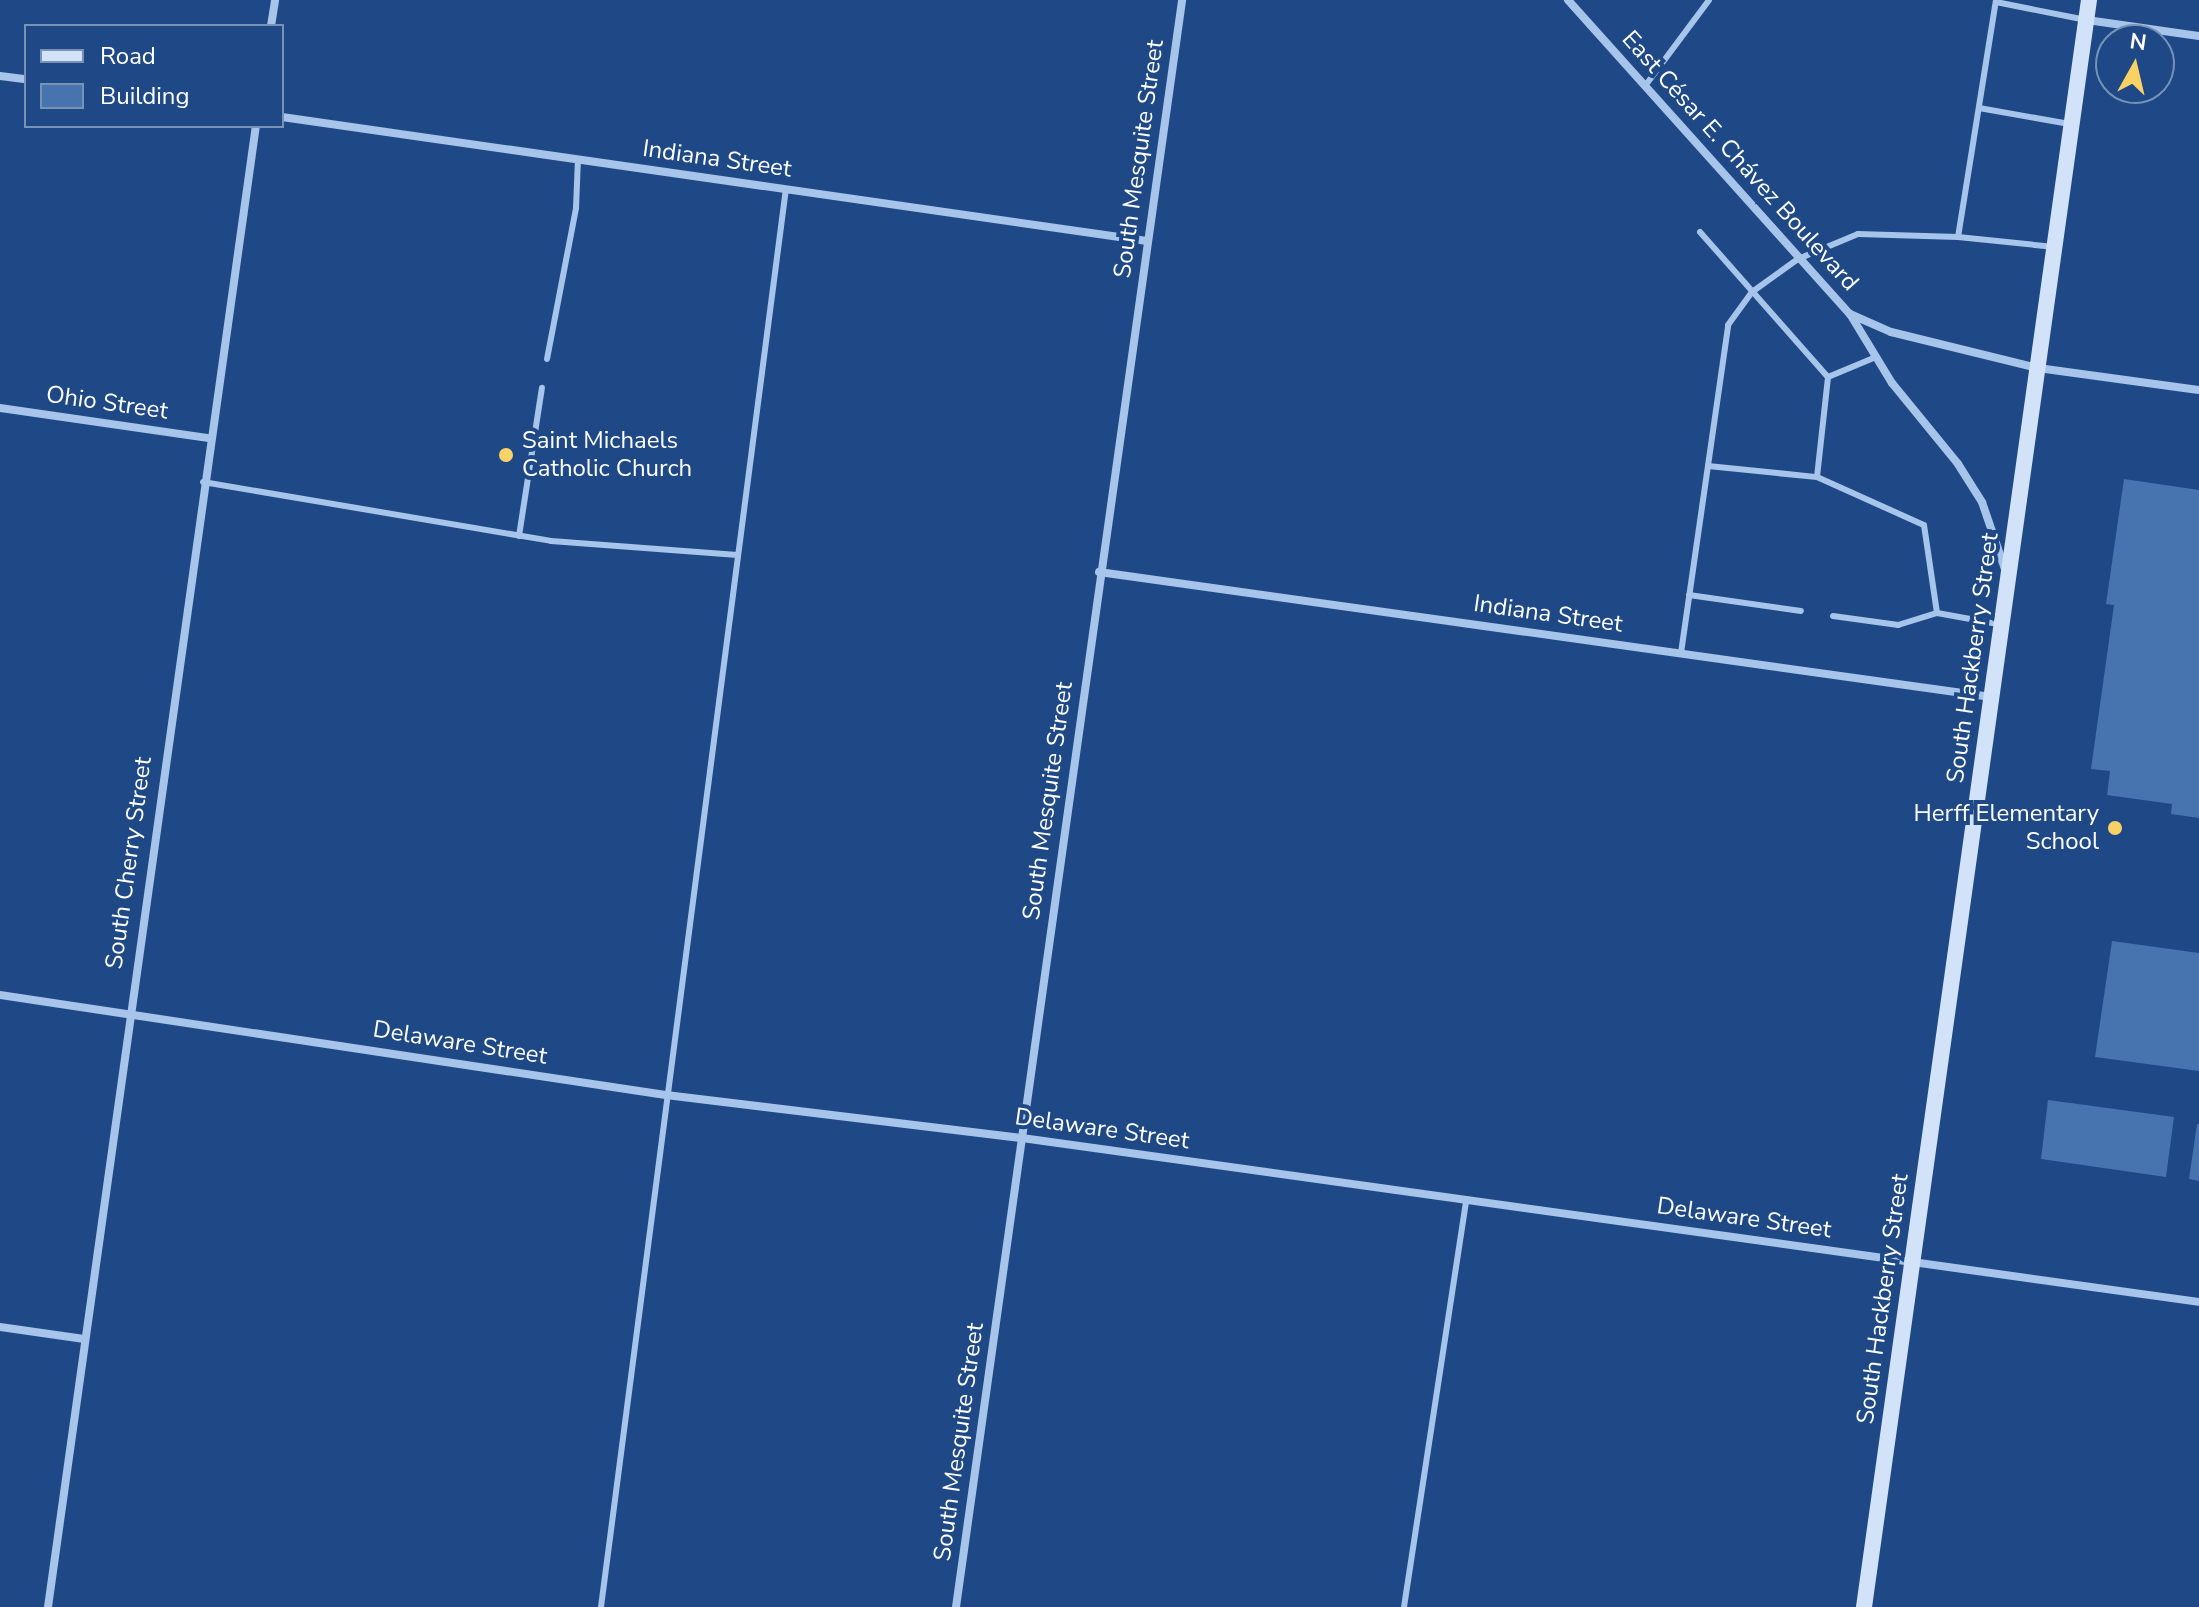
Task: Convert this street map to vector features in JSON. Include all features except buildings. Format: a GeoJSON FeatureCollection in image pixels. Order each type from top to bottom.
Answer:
{"type":"FeatureCollection","features":[{"type":"Feature","properties":{"kind":"main road","name":"South Hackberry Street"},"geometry":{"type":"LineString","coordinates":[[1864,1607],[2089,0]]}},
{"type":"Feature","properties":{"kind":"street"},"geometry":{"type":"LineString","coordinates":[[271,24],[275,0]]}},
{"type":"Feature","properties":{"kind":"street","name":"South Mesquite Street"},"geometry":{"type":"LineString","coordinates":[[956,1607],[1099,572],[1182,0]]}},
{"type":"Feature","properties":{"kind":"street","name":"East César E. Chávez Boulevard"},"geometry":{"type":"LineString","coordinates":[[1568,0],[1850,314],[1876,357],[1982,502],[2008,581]]}},
{"type":"Feature","properties":{"kind":"street"},"geometry":{"type":"LineString","coordinates":[[2086,20],[2199,36]]}},
{"type":"Feature","properties":{"kind":"street"},"geometry":{"type":"LineString","coordinates":[[0,76],[24,79]]}},
{"type":"Feature","properties":{"kind":"street","name":"Indiana Street"},"geometry":{"type":"LineString","coordinates":[[284,117],[1147,241]]}},
{"type":"Feature","properties":{"kind":"street","name":"South Cherry Street"},"geometry":{"type":"LineString","coordinates":[[48,1607],[209,438],[256,128]]}},
{"type":"Feature","properties":{"kind":"street","name":"East César E. Chávez Boulevard"},"geometry":{"type":"LineString","coordinates":[[1850,314],[1891,332],[2038,368]]}},
{"type":"Feature","properties":{"kind":"street"},"geometry":{"type":"LineString","coordinates":[[2038,368],[2199,390]]}},
{"type":"Feature","properties":{"kind":"street","name":"Ohio Street"},"geometry":{"type":"LineString","coordinates":[[0,408],[209,438]]}},
{"type":"Feature","properties":{"kind":"street","name":"Indiana Street"},"geometry":{"type":"LineString","coordinates":[[1099,572],[1991,697]]}},
{"type":"Feature","properties":{"kind":"street","name":"Delaware Street"},"geometry":{"type":"LineString","coordinates":[[0,995],[666,1095],[1022,1138],[2199,1302]]}},
{"type":"Feature","properties":{"kind":"street"},"geometry":{"type":"LineString","coordinates":[[0,1327],[84,1339]]}},
{"type":"Feature","properties":{"kind":"lane"},"geometry":{"type":"LineString","coordinates":[[1645,86],[1709,0]]}},
{"type":"Feature","properties":{"kind":"lane"},"geometry":{"type":"LineString","coordinates":[[1958,237],[1996,1],[2086,20]]}},
{"type":"Feature","properties":{"kind":"lane"},"geometry":{"type":"LineString","coordinates":[[1979,108],[2072,125]]}},
{"type":"Feature","properties":{"kind":"lane"},"geometry":{"type":"LineString","coordinates":[[547,359],[576,208],[578,159]]}},
{"type":"Feature","properties":{"kind":"lane"},"geometry":{"type":"LineString","coordinates":[[601,1607],[786,189]]}},
{"type":"Feature","properties":{"kind":"lane"},"geometry":{"type":"LineString","coordinates":[[1700,232],[1828,377],[1817,477]]}},
{"type":"Feature","properties":{"kind":"lane"},"geometry":{"type":"LineString","coordinates":[[1681,653],[1728,325],[1752,292],[1798,259],[1858,234],[1958,237],[2055,247]]}},
{"type":"Feature","properties":{"kind":"lane"},"geometry":{"type":"LineString","coordinates":[[1828,377],[1876,357]]}},
{"type":"Feature","properties":{"kind":"lane"},"geometry":{"type":"LineString","coordinates":[[519,536],[542,388]]}},
{"type":"Feature","properties":{"kind":"lane"},"geometry":{"type":"LineString","coordinates":[[1708,466],[1817,477],[1924,525],[1937,613]]}},
{"type":"Feature","properties":{"kind":"lane"},"geometry":{"type":"LineString","coordinates":[[203,482],[519,536],[737,555]]}},
{"type":"Feature","properties":{"kind":"lane"},"geometry":{"type":"LineString","coordinates":[[1689,595],[1801,611]]}},
{"type":"Feature","properties":{"kind":"lane"},"geometry":{"type":"LineString","coordinates":[[1833,616],[1898,625],[1937,613],[2002,624]]}},
{"type":"Feature","properties":{"kind":"lane"},"geometry":{"type":"LineString","coordinates":[[1404,1607],[1466,1200]]}},
{"type":"Feature","properties":{"kind":"place","name":"Saint Michaels Catholic Church"},"geometry":{"type":"Point","coordinates":[506,455]}},
{"type":"Feature","properties":{"kind":"place","name":"Herff Elementary School"},"geometry":{"type":"Point","coordinates":[2115,828]}}]}
